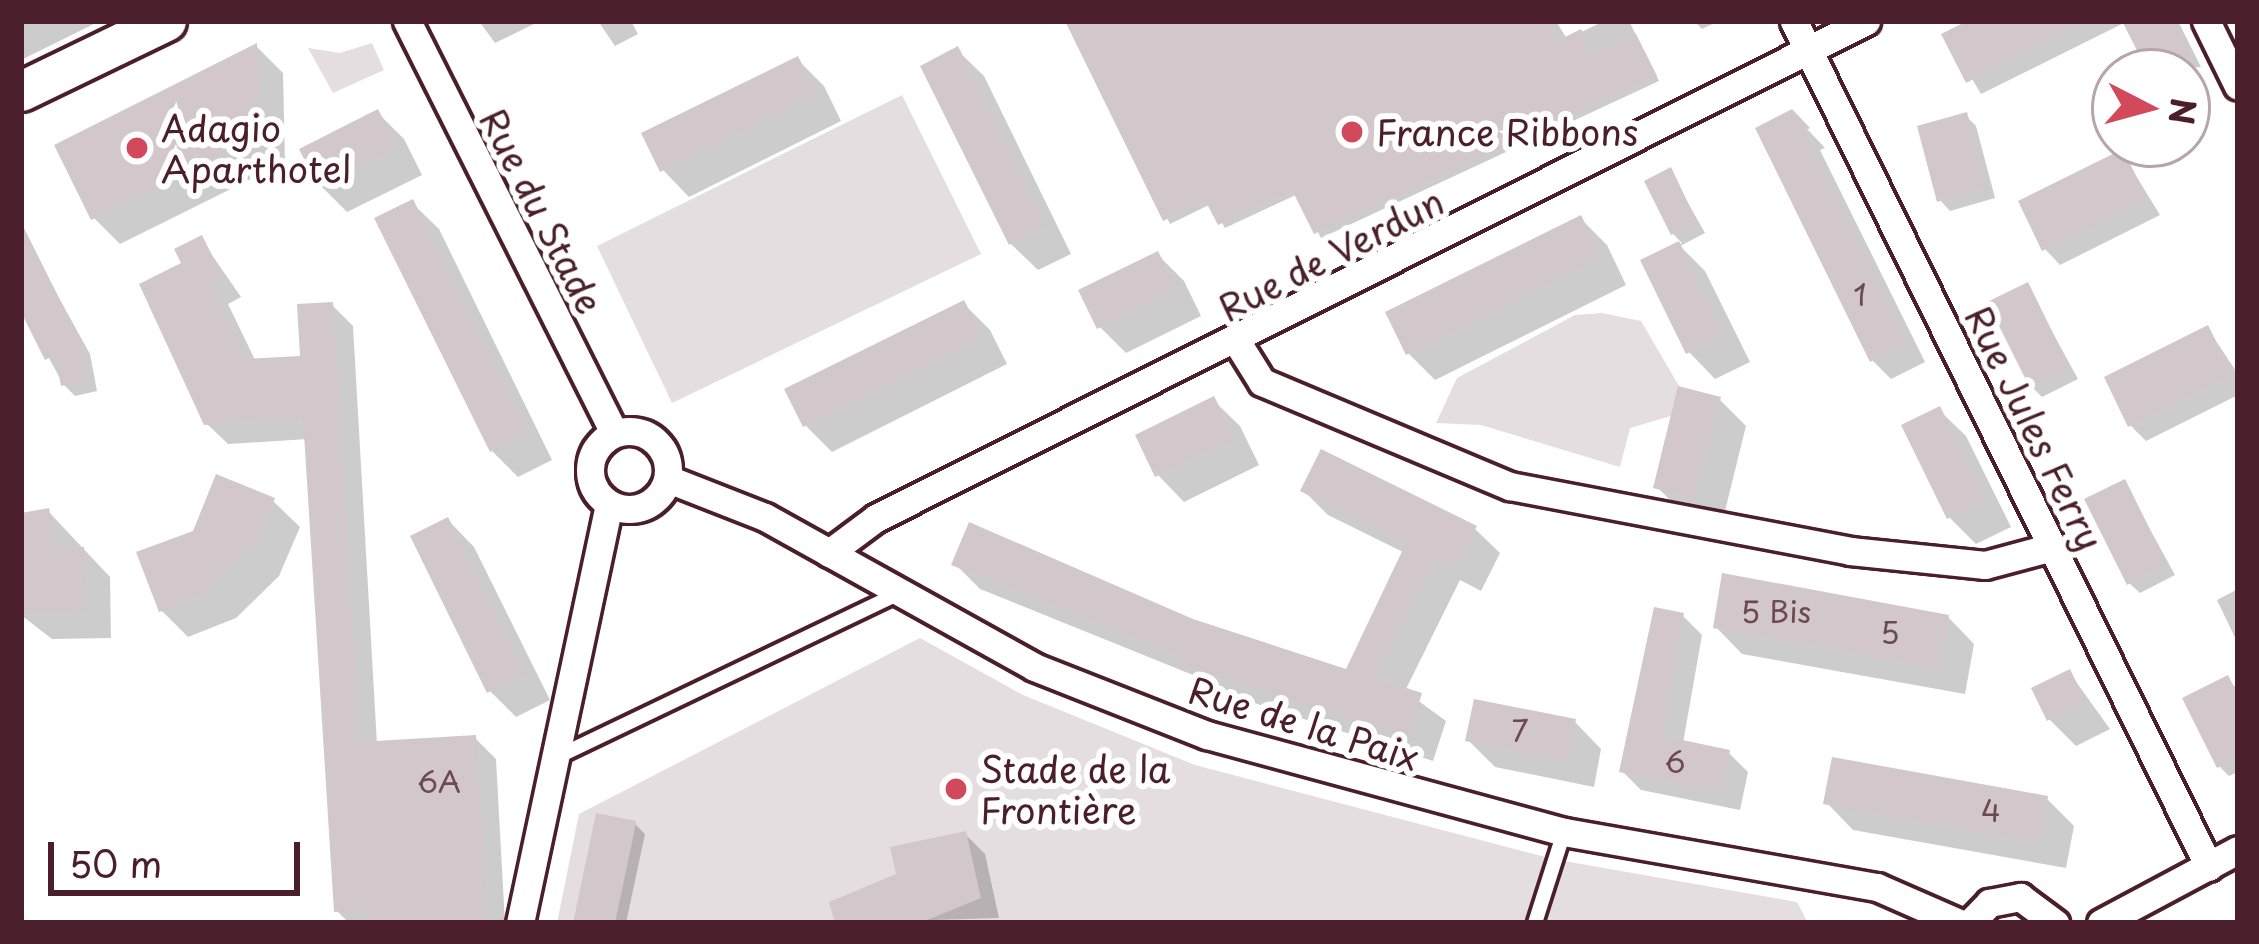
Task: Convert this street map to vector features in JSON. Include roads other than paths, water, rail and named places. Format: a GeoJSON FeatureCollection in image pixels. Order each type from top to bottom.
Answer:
{"type":"FeatureCollection","features":[{"type":"Feature","properties":{"kind":"main road"},"geometry":{"type":"LineString","coordinates":[[21,91],[166,21]]}},
{"type":"Feature","properties":{"kind":"street","name":"Rue du Stade"},"geometry":{"type":"LineString","coordinates":[[407,21],[614,433]]}},
{"type":"Feature","properties":{"kind":"street","name":"Rue Jules Ferry"},"geometry":{"type":"LineString","coordinates":[[1794,21],[2052,547],[2230,860]]}},
{"type":"Feature","properties":{"kind":"street","name":"Rue de Verdun"},"geometry":{"type":"LineString","coordinates":[[829,553],[876,518],[1237,342],[1866,21]]}},
{"type":"Feature","properties":{"kind":"street"},"geometry":{"type":"LineString","coordinates":[[2206,21],[2238,86]]}},
{"type":"Feature","properties":{"kind":"street"},"geometry":{"type":"LineString","coordinates":[[1237,342],[1262,382],[1510,486],[1850,550],[1984,565],[2052,547]]}},
{"type":"Feature","properties":{"kind":"street"},"geometry":{"type":"LineString","coordinates":[[520,923],[609,504],[590,472],[614,433],[656,440],[668,479],[650,503],[609,504]]}},
{"type":"Feature","properties":{"kind":"street","name":"Rue de la Paix"},"geometry":{"type":"LineString","coordinates":[[668,479],[829,553],[1034,667],[1207,735],[1564,832],[1876,887],[1959,923]]}},
{"type":"Feature","properties":{"kind":"street"},"geometry":{"type":"LineString","coordinates":[[2101,923],[2230,860]]}},
{"type":"Feature","properties":{"kind":"street"},"geometry":{"type":"LineString","coordinates":[[1970,923],[1989,903],[2020,897],[2055,923]]}},
{"type":"Feature","properties":{"kind":"lane"},"geometry":{"type":"LineString","coordinates":[[555,758],[897,594]]}},
{"type":"Feature","properties":{"kind":"lane"},"geometry":{"type":"LineString","coordinates":[[1535,923],[1564,832]]}},
{"type":"Feature","properties":{"kind":"place","name":"France Ribbons"},"geometry":{"type":"Point","coordinates":[1352,132]}},
{"type":"Feature","properties":{"kind":"place","name":"Adagio Aparthotel"},"geometry":{"type":"Point","coordinates":[137,148]}},
{"type":"Feature","properties":{"kind":"place","name":"Stade de la Frontière"},"geometry":{"type":"Point","coordinates":[956,789]}}]}
